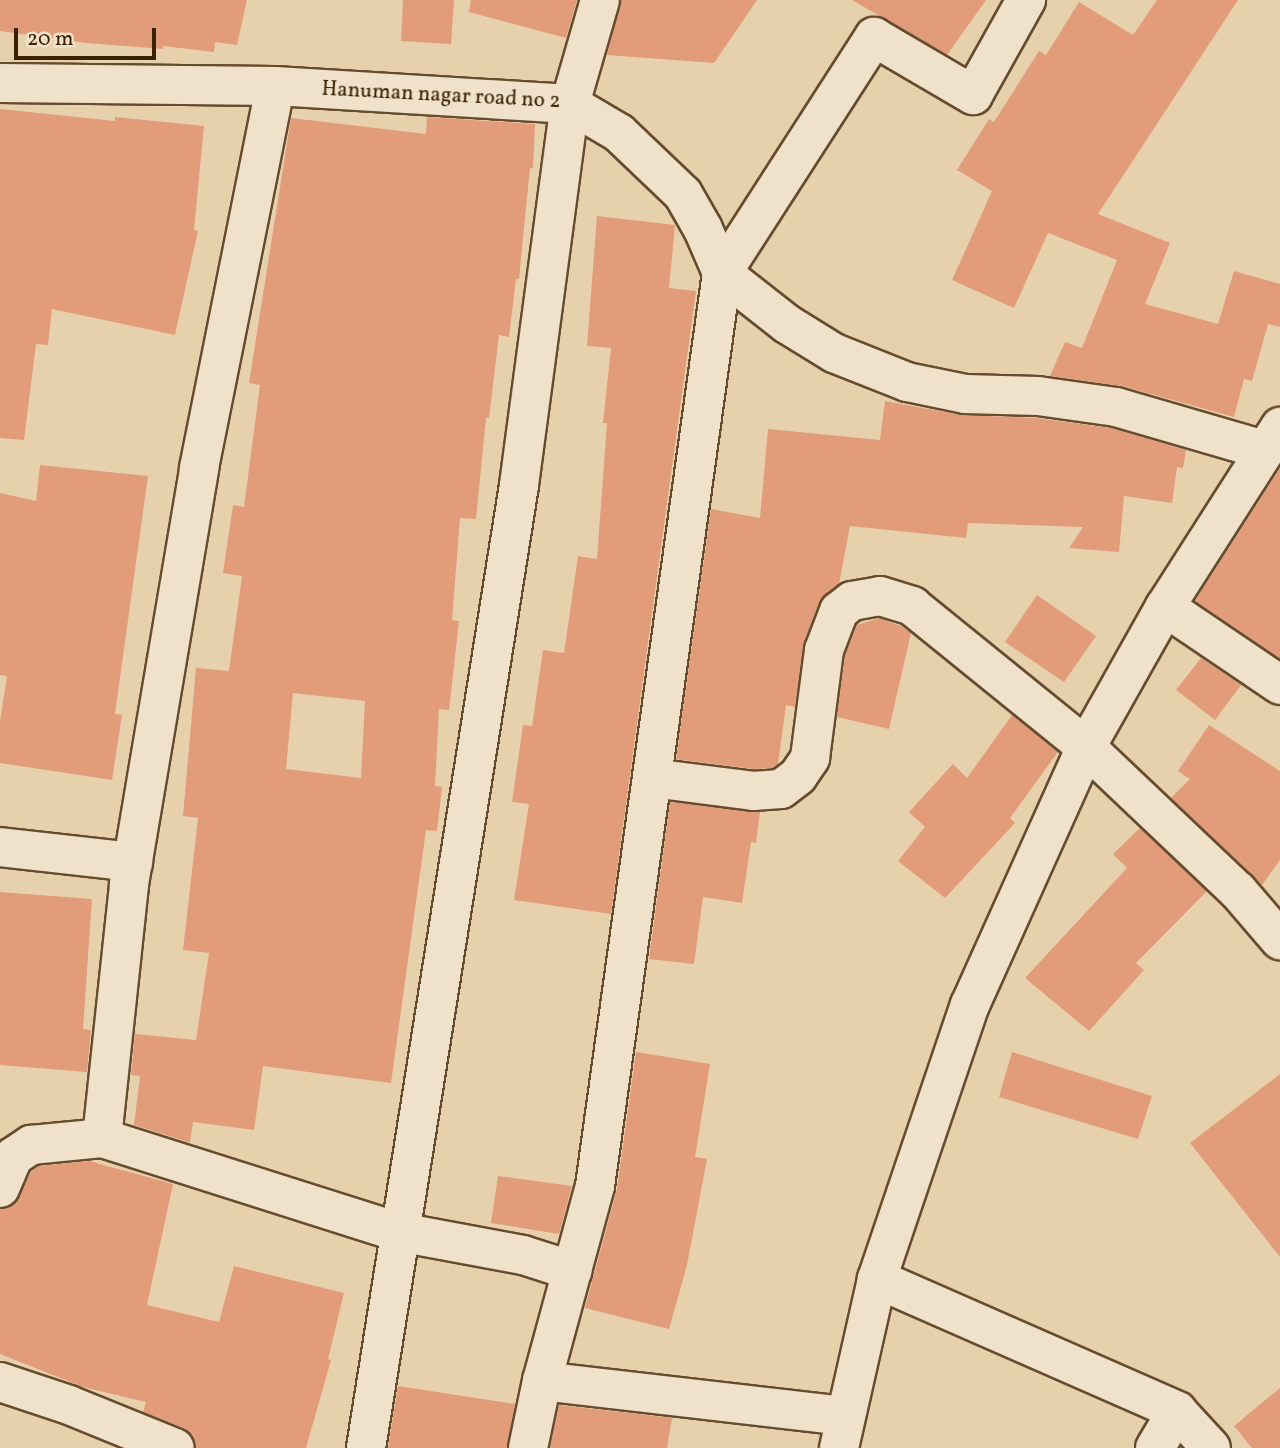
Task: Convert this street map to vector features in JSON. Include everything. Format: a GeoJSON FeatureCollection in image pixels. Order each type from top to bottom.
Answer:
{"type":"FeatureCollection","features":[{"type":"Feature","properties":{"kind":"street"},"geometry":{"type":"LineString","coordinates":[[366,1448],[519,485],[570,104],[600,0]]}},
{"type":"Feature","properties":{"kind":"street"},"geometry":{"type":"LineString","coordinates":[[528,1448],[542,1381],[595,1186],[722,273],[874,37],[973,95],[1026,0]]}},
{"type":"Feature","properties":{"kind":"street","name":"Hanuman nagar road no 2"},"geometry":{"type":"LineString","coordinates":[[0,83],[275,86],[570,104],[619,133],[683,194],[703,229],[722,273],[788,324],[834,353],[907,382],[965,394],[1038,396],[1116,407],[1272,438]]}},
{"type":"Feature","properties":{"kind":"street"},"geometry":{"type":"LineString","coordinates":[[102,1138],[133,862],[199,468],[275,86]]}},
{"type":"Feature","properties":{"kind":"street"},"geometry":{"type":"LineString","coordinates":[[542,1381],[842,1432],[877,1279],[970,1005],[1086,747],[1165,607],[1272,438]]}},
{"type":"Feature","properties":{"kind":"street"},"geometry":{"type":"LineString","coordinates":[[652,778],[753,790],[781,789],[798,776],[810,758],[824,650],[839,611],[852,601],[880,596],[912,607],[1086,747],[1238,891],[1280,940]]}},
{"type":"Feature","properties":{"kind":"street"},"geometry":{"type":"LineString","coordinates":[[1165,607],[1280,685]]}},
{"type":"Feature","properties":{"kind":"street"},"geometry":{"type":"LineString","coordinates":[[0,847],[133,862]]}},
{"type":"Feature","properties":{"kind":"street"},"geometry":{"type":"LineString","coordinates":[[0,1188],[13,1157],[31,1145],[102,1138],[399,1232],[523,1255],[573,1271]]}},
{"type":"Feature","properties":{"kind":"street"},"geometry":{"type":"LineString","coordinates":[[877,1279],[1177,1411],[1211,1448]]}},
{"type":"Feature","properties":{"kind":"street"},"geometry":{"type":"LineString","coordinates":[[0,1382],[69,1405],[174,1448]]}},
{"type":"Feature","properties":{"kind":"street"},"geometry":{"type":"LineString","coordinates":[[1155,1448],[1177,1411]]}},
{"type":"Feature","properties":{"kind":"building"},"geometry":{"type":"Polygon","coordinates":[[[0,0],[247,0],[237,45],[215,42],[214,52],[163,46],[163,49],[86,43],[0,31],[0,0]]]}},
{"type":"Feature","properties":{"kind":"building"},"geometry":{"type":"Polygon","coordinates":[[[403,0],[454,0],[451,44],[401,41],[403,0]]]}},
{"type":"Feature","properties":{"kind":"building"},"geometry":{"type":"Polygon","coordinates":[[[471,0],[577,0],[566,38],[469,12],[471,0]]]}},
{"type":"Feature","properties":{"kind":"building"},"geometry":{"type":"Polygon","coordinates":[[[621,0],[757,0],[714,63],[607,55],[621,0]]]}},
{"type":"Feature","properties":{"kind":"building"},"geometry":{"type":"Polygon","coordinates":[[[852,0],[986,0],[947,55],[852,0]]]}},
{"type":"Feature","properties":{"kind":"building"},"geometry":{"type":"Polygon","coordinates":[[[1157,0],[1238,0],[1098,214],[1170,243],[1145,304],[1218,324],[1234,271],[1280,284],[1280,327],[1268,324],[1252,381],[1244,379],[1234,417],[1122,386],[1050,376],[1065,342],[1082,348],[1117,260],[1048,233],[1014,308],[952,280],[992,191],[957,170],[989,119],[994,122],[1039,51],[1046,55],[1079,2],[1133,35],[1157,0]]]}},
{"type":"Feature","properties":{"kind":"building"},"geometry":{"type":"Polygon","coordinates":[[[0,109],[115,121],[115,117],[204,126],[194,230],[198,231],[175,335],[52,309],[48,345],[36,344],[24,440],[0,438],[0,109]]]}},
{"type":"Feature","properties":{"kind":"building"},"geometry":{"type":"Polygon","coordinates":[[[427,117],[535,124],[533,168],[530,168],[519,279],[516,279],[509,337],[499,335],[489,418],[486,418],[476,519],[460,518],[452,620],[459,621],[449,710],[439,709],[435,786],[442,787],[437,831],[426,830],[391,1083],[263,1066],[254,1130],[193,1122],[188,1142],[134,1125],[140,1076],[131,1075],[135,1034],[196,1040],[209,953],[183,950],[198,818],[183,816],[196,668],[229,671],[242,576],[223,573],[233,505],[244,507],[260,385],[249,383],[291,118],[426,134],[427,117]],[[293,693],[286,769],[361,778],[365,701],[293,693]]]}},
{"type":"Feature","properties":{"kind":"building"},"geometry":{"type":"Polygon","coordinates":[[[597,216],[675,225],[669,288],[696,291],[611,914],[514,900],[529,804],[512,802],[523,725],[532,726],[543,650],[564,653],[578,556],[597,559],[607,423],[603,423],[611,348],[587,346],[597,216]]]}},
{"type":"Feature","properties":{"kind":"building"},"geometry":{"type":"Polygon","coordinates":[[[885,401],[961,415],[1036,418],[1111,428],[1186,450],[1183,468],[1177,467],[1172,503],[1124,496],[1119,552],[1069,548],[1083,527],[968,523],[966,538],[850,526],[839,584],[819,603],[804,642],[795,707],[786,705],[778,764],[773,768],[754,769],[676,759],[711,509],[760,518],[768,429],[880,440],[885,401]]]}},
{"type":"Feature","properties":{"kind":"building"},"geometry":{"type":"Polygon","coordinates":[[[40,465],[148,476],[115,714],[122,715],[112,780],[0,763],[0,721],[7,676],[0,675],[0,493],[36,501],[40,465]]]}},
{"type":"Feature","properties":{"kind":"building"},"geometry":{"type":"Polygon","coordinates":[[[1280,468],[1280,659],[1195,601],[1280,468]]]}},
{"type":"Feature","properties":{"kind":"building"},"geometry":{"type":"Polygon","coordinates":[[[1037,595],[1096,636],[1064,682],[1005,642],[1037,595]]]}},
{"type":"Feature","properties":{"kind":"building"},"geometry":{"type":"Polygon","coordinates":[[[879,618],[911,633],[889,729],[837,717],[845,655],[857,625],[879,618]]]}},
{"type":"Feature","properties":{"kind":"building"},"geometry":{"type":"Polygon","coordinates":[[[1201,658],[1241,685],[1215,720],[1176,690],[1201,658]]]}},
{"type":"Feature","properties":{"kind":"building"},"geometry":{"type":"Polygon","coordinates":[[[1012,715],[1058,752],[1010,818],[1015,823],[945,898],[898,861],[925,827],[909,812],[953,764],[967,778],[1012,715]]]}},
{"type":"Feature","properties":{"kind":"building"},"geometry":{"type":"Polygon","coordinates":[[[1209,725],[1280,771],[1280,860],[1262,885],[1171,798],[1190,779],[1178,771],[1209,725]]]}},
{"type":"Feature","properties":{"kind":"building"},"geometry":{"type":"Polygon","coordinates":[[[670,802],[760,812],[756,843],[751,842],[742,903],[703,897],[694,964],[649,959],[670,802]]]}},
{"type":"Feature","properties":{"kind":"building"},"geometry":{"type":"Polygon","coordinates":[[[1140,828],[1207,891],[1136,963],[1144,970],[1089,1031],[1025,978],[1127,868],[1113,854],[1140,828]]]}},
{"type":"Feature","properties":{"kind":"building"},"geometry":{"type":"Polygon","coordinates":[[[0,892],[92,899],[83,1029],[91,1030],[87,1072],[0,1065],[0,892]]]}},
{"type":"Feature","properties":{"kind":"building"},"geometry":{"type":"Polygon","coordinates":[[[636,1052],[710,1064],[695,1157],[707,1159],[687,1265],[669,1329],[585,1308],[617,1189],[636,1052]]]}},
{"type":"Feature","properties":{"kind":"building"},"geometry":{"type":"Polygon","coordinates":[[[1012,1052],[1152,1096],[1138,1139],[999,1097],[1012,1052]]]}},
{"type":"Feature","properties":{"kind":"building"},"geometry":{"type":"Polygon","coordinates":[[[1280,1074],[1280,1257],[1190,1143],[1280,1074]]]}},
{"type":"Feature","properties":{"kind":"building"},"geometry":{"type":"Polygon","coordinates":[[[89,1161],[173,1184],[147,1305],[219,1322],[234,1266],[344,1293],[328,1359],[331,1360],[306,1448],[196,1448],[193,1435],[184,1428],[143,1412],[146,1402],[83,1387],[0,1354],[0,1209],[14,1205],[31,1172],[39,1166],[89,1161]]]}},
{"type":"Feature","properties":{"kind":"building"},"geometry":{"type":"Polygon","coordinates":[[[498,1176],[572,1186],[559,1234],[491,1223],[498,1176]]]}},
{"type":"Feature","properties":{"kind":"building"},"geometry":{"type":"Polygon","coordinates":[[[398,1386],[515,1404],[507,1448],[388,1448],[398,1386]]]}},
{"type":"Feature","properties":{"kind":"building"},"geometry":{"type":"Polygon","coordinates":[[[1280,1388],[1280,1448],[1252,1448],[1234,1426],[1280,1388]]]}},
{"type":"Feature","properties":{"kind":"building"},"geometry":{"type":"Polygon","coordinates":[[[559,1405],[672,1418],[667,1448],[550,1448],[559,1405]]]}}]}
